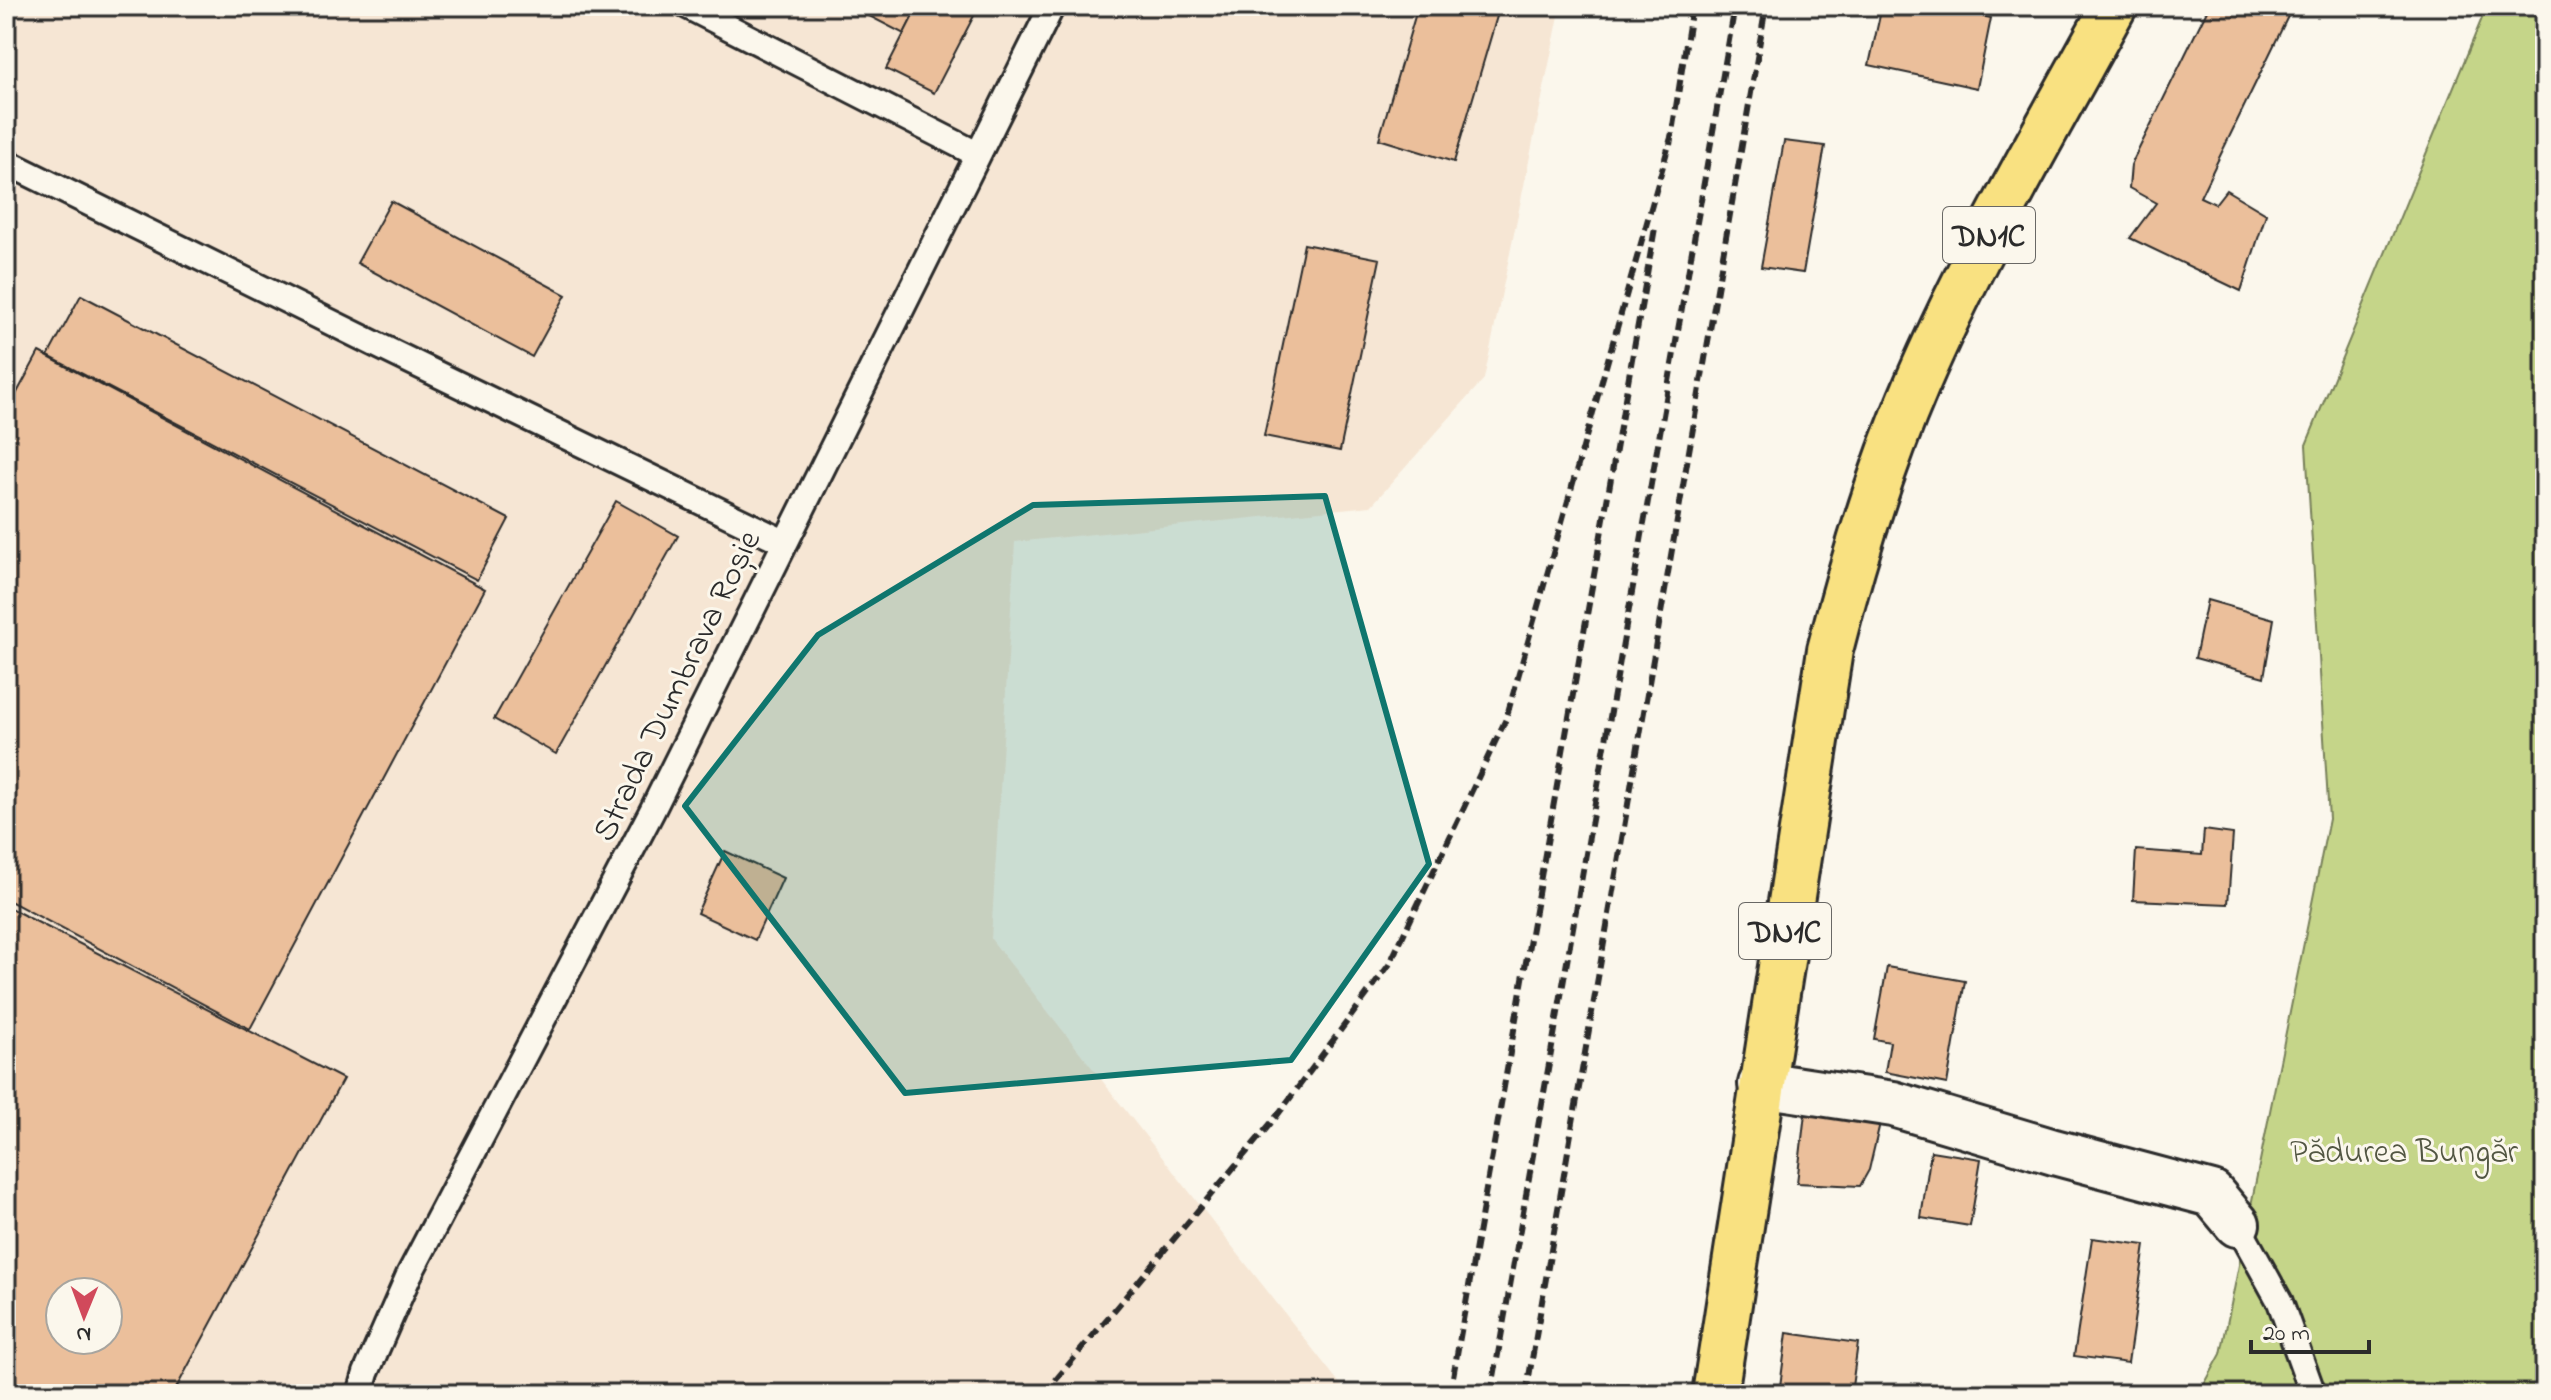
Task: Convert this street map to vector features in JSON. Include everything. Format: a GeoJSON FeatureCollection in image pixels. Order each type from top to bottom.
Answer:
{"type":"FeatureCollection","features":[{"type":"Feature","properties":{"kind":"highway","name":"DN1C"},"geometry":{"type":"LineString","coordinates":[[1715,1394],[1830,650],[1850,573],[1882,473],[1917,384],[1962,285],[2114,6]]}},
{"type":"Feature","properties":{"kind":"street"},"geometry":{"type":"LineString","coordinates":[[1761,1084],[1893,1104],[2054,1152],[2212,1194],[2237,1224]]}},
{"type":"Feature","properties":{"kind":"lane"},"geometry":{"type":"LineString","coordinates":[[687,6],[977,154]]}},
{"type":"Feature","properties":{"kind":"lane","name":"Strada Dumbrava Roșie"},"geometry":{"type":"LineString","coordinates":[[360,1394],[366,1373],[409,1275],[652,811],[1052,6]]}},
{"type":"Feature","properties":{"kind":"lane"},"geometry":{"type":"LineString","coordinates":[[6,162],[784,542]]}},
{"type":"Feature","properties":{"kind":"lane"},"geometry":{"type":"LineString","coordinates":[[2237,1224],[2280,1302],[2313,1394]]}},
{"type":"Feature","properties":{"kind":"highlighted area"},"geometry":{"type":"Polygon","coordinates":[[[1325,496],[1429,864],[1291,1060],[905,1093],[685,806],[818,635],[1033,505],[1325,496]]]}},
{"type":"Feature","properties":{"kind":"shaded area"},"geometry":{"type":"Polygon","coordinates":[[[6,6],[1561,6],[1484,379],[1371,506],[1015,542],[991,939],[1348,1394],[6,1394],[6,6]]]}},
{"type":"Feature","properties":{"kind":"green space","name":"Pădurea Bungăr"},"geometry":{"type":"Polygon","coordinates":[[[2487,6],[2545,6],[2545,1394],[2199,1394],[2221,1354],[2329,819],[2306,445],[2487,6]]]}},
{"type":"Feature","properties":{"kind":"building"},"geometry":{"type":"Polygon","coordinates":[[[850,6],[918,6],[904,34],[850,6]]]}},
{"type":"Feature","properties":{"kind":"building"},"geometry":{"type":"Polygon","coordinates":[[[918,6],[979,6],[934,93],[886,69],[918,6]]]}},
{"type":"Feature","properties":{"kind":"building"},"geometry":{"type":"Polygon","coordinates":[[[1418,6],[1500,6],[1454,162],[1379,139],[1418,6]]]}},
{"type":"Feature","properties":{"kind":"building"},"geometry":{"type":"Polygon","coordinates":[[[1882,6],[1936,6],[1991,18],[1977,88],[1869,65],[1882,6]]]}},
{"type":"Feature","properties":{"kind":"building"},"geometry":{"type":"Polygon","coordinates":[[[2209,6],[2293,6],[2200,197],[2215,204],[2226,190],[2266,214],[2241,291],[2130,238],[2156,203],[2129,188],[2131,165],[2209,6]]]}},
{"type":"Feature","properties":{"kind":"building"},"geometry":{"type":"Polygon","coordinates":[[[1784,141],[1825,146],[1803,273],[1761,267],[1784,141]]]}},
{"type":"Feature","properties":{"kind":"building"},"geometry":{"type":"Polygon","coordinates":[[[391,201],[566,295],[532,357],[357,263],[391,201]]]}},
{"type":"Feature","properties":{"kind":"building"},"geometry":{"type":"Polygon","coordinates":[[[1304,244],[1380,259],[1340,451],[1264,436],[1304,244]]]}},
{"type":"Feature","properties":{"kind":"building"},"geometry":{"type":"Polygon","coordinates":[[[81,295],[509,519],[477,580],[48,356],[81,295]]]}},
{"type":"Feature","properties":{"kind":"building"},"geometry":{"type":"Polygon","coordinates":[[[39,352],[485,589],[250,1029],[6,899],[6,413],[39,352]]]}},
{"type":"Feature","properties":{"kind":"building"},"geometry":{"type":"Polygon","coordinates":[[[616,501],[678,536],[556,754],[494,719],[616,501]]]}},
{"type":"Feature","properties":{"kind":"building"},"geometry":{"type":"Polygon","coordinates":[[[2207,600],[2274,619],[2264,677],[2195,658],[2207,600]]]}},
{"type":"Feature","properties":{"kind":"building"},"geometry":{"type":"Polygon","coordinates":[[[2204,830],[2233,834],[2228,904],[2133,900],[2136,850],[2202,855],[2204,830]]]}},
{"type":"Feature","properties":{"kind":"building"},"geometry":{"type":"Polygon","coordinates":[[[725,851],[783,878],[755,940],[697,913],[725,851]]]}},
{"type":"Feature","properties":{"kind":"building"},"geometry":{"type":"Polygon","coordinates":[[[6,906],[343,1079],[173,1394],[6,1394],[6,906]]]}},
{"type":"Feature","properties":{"kind":"building"},"geometry":{"type":"Polygon","coordinates":[[[1887,967],[1965,981],[1947,1084],[1885,1072],[1890,1042],[1874,1039],[1887,967]]]}},
{"type":"Feature","properties":{"kind":"building"},"geometry":{"type":"Polygon","coordinates":[[[1805,1113],[1880,1123],[1869,1170],[1860,1186],[1797,1183],[1805,1113]]]}},
{"type":"Feature","properties":{"kind":"building"},"geometry":{"type":"Polygon","coordinates":[[[1931,1151],[1981,1159],[1970,1226],[1921,1218],[1931,1151]]]}},
{"type":"Feature","properties":{"kind":"building"},"geometry":{"type":"Polygon","coordinates":[[[2092,1238],[2145,1245],[2128,1363],[2074,1356],[2092,1238]]]}},
{"type":"Feature","properties":{"kind":"building"},"geometry":{"type":"Polygon","coordinates":[[[1787,1333],[1858,1343],[1851,1394],[1779,1394],[1787,1333]]]}},
{"type":"Feature","properties":{"kind":"railway"},"geometry":{"type":"LineString","coordinates":[[1670,145],[1692,6]]}},
{"type":"Feature","properties":{"kind":"railway"},"geometry":{"type":"LineString","coordinates":[[1491,1394],[1735,6]]}},
{"type":"Feature","properties":{"kind":"railway"},"geometry":{"type":"LineString","coordinates":[[1526,1394],[1766,6]]}},
{"type":"Feature","properties":{"kind":"railway"},"geometry":{"type":"LineString","coordinates":[[1044,1394],[1276,1117],[1389,965],[1506,719],[1672,134]]}},
{"type":"Feature","properties":{"kind":"railway"},"geometry":{"type":"LineString","coordinates":[[1450,1394],[1655,228]]}}]}
